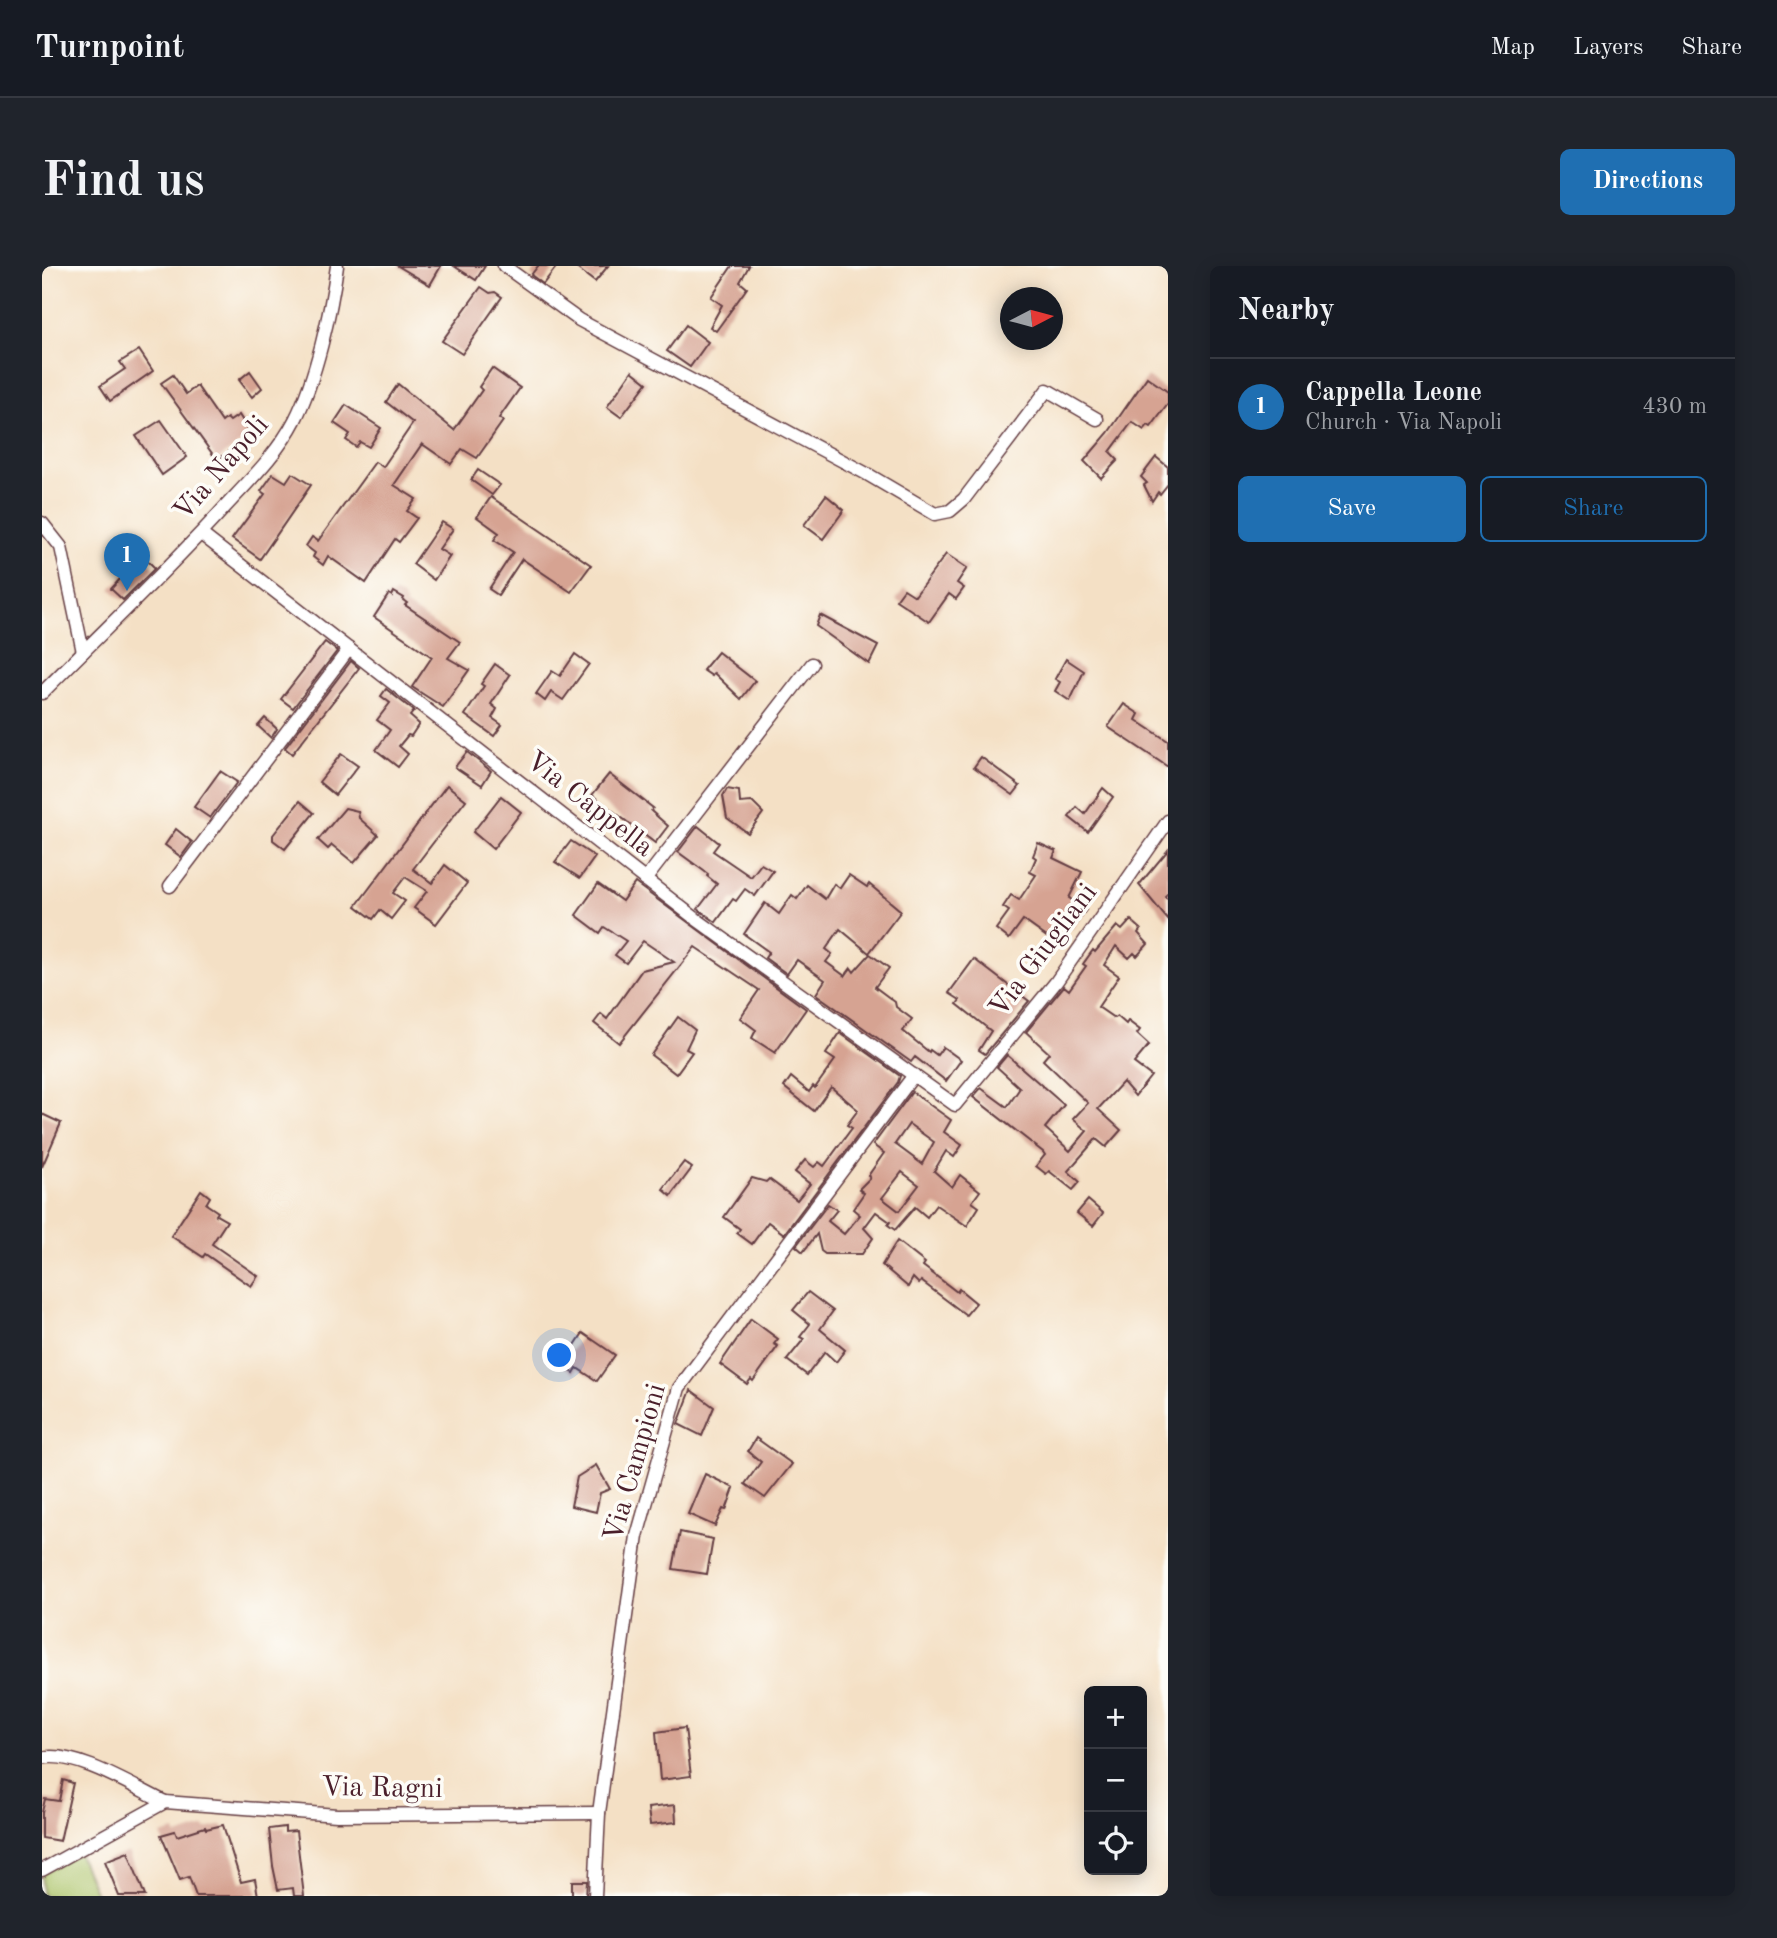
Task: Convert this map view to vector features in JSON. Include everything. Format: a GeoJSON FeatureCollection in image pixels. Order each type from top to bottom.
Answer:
{"type":"FeatureCollection","features":[{"type":"Feature","properties":{"kind":"street","name":"Via Napoli"},"geometry":{"type":"LineString","coordinates":[[42,693],[201,534],[277,448],[296,419],[332,301],[337,266]]}},
{"type":"Feature","properties":{"kind":"street"},"geometry":{"type":"LineString","coordinates":[[504,266],[579,320],[867,474],[935,514],[950,511],[964,499],[1047,390],[1097,419]]}},
{"type":"Feature","properties":{"kind":"street"},"geometry":{"type":"LineString","coordinates":[[42,523],[61,547],[83,652]]}},
{"type":"Feature","properties":{"kind":"street","name":"Via Cappella"},"geometry":{"type":"LineString","coordinates":[[201,534],[707,927],[955,1105]]}},
{"type":"Feature","properties":{"kind":"street"},"geometry":{"type":"LineString","coordinates":[[170,886],[349,649]]}},
{"type":"Feature","properties":{"kind":"street"},"geometry":{"type":"LineString","coordinates":[[645,880],[812,664]]}},
{"type":"Feature","properties":{"kind":"street","name":"Via Giugliani"},"geometry":{"type":"LineString","coordinates":[[955,1105],[1056,982],[1168,821]]}},
{"type":"Feature","properties":{"kind":"street","name":"Via Campioni"},"geometry":{"type":"LineString","coordinates":[[595,1896],[599,1813],[637,1536],[679,1388],[914,1075]]}},
{"type":"Feature","properties":{"kind":"street","name":"Via Ragni"},"geometry":{"type":"LineString","coordinates":[[42,1758],[50,1756],[80,1762],[164,1802],[337,1815],[599,1813]]}},
{"type":"Feature","properties":{"kind":"street"},"geometry":{"type":"LineString","coordinates":[[42,1870],[164,1802]]}},
{"type":"Feature","properties":{"kind":"green space"},"geometry":{"type":"Polygon","coordinates":[[[78,1853],[97,1896],[42,1896],[42,1873],[78,1853]]]}},
{"type":"Feature","properties":{"kind":"building"},"geometry":{"type":"Polygon","coordinates":[[[398,266],[441,266],[430,285],[398,266]]]}},
{"type":"Feature","properties":{"kind":"building"},"geometry":{"type":"Polygon","coordinates":[[[454,266],[485,266],[476,280],[454,266]]]}},
{"type":"Feature","properties":{"kind":"building"},"geometry":{"type":"Polygon","coordinates":[[[538,266],[557,266],[543,284],[531,275],[538,266]]]}},
{"type":"Feature","properties":{"kind":"building"},"geometry":{"type":"Polygon","coordinates":[[[574,266],[608,266],[595,282],[574,266]]]}},
{"type":"Feature","properties":{"kind":"building"},"geometry":{"type":"Polygon","coordinates":[[[732,266],[749,266],[740,282],[747,288],[716,331],[710,327],[722,305],[711,297],[732,266]]]}},
{"type":"Feature","properties":{"kind":"building"},"geometry":{"type":"Polygon","coordinates":[[[481,287],[502,297],[462,354],[442,341],[481,287]]]}},
{"type":"Feature","properties":{"kind":"building"},"geometry":{"type":"Polygon","coordinates":[[[686,325],[708,342],[690,367],[667,351],[686,325]]]}},
{"type":"Feature","properties":{"kind":"building"},"geometry":{"type":"Polygon","coordinates":[[[139,350],[153,371],[110,401],[100,386],[125,369],[120,362],[139,350]]]}},
{"type":"Feature","properties":{"kind":"building"},"geometry":{"type":"Polygon","coordinates":[[[492,368],[520,388],[499,418],[503,421],[477,458],[462,449],[451,464],[422,444],[394,485],[416,499],[407,511],[417,518],[399,542],[395,539],[366,583],[328,556],[323,565],[313,557],[315,553],[306,546],[312,537],[318,541],[375,462],[383,467],[413,423],[386,402],[398,384],[454,430],[482,390],[479,387],[492,368]]]}},
{"type":"Feature","properties":{"kind":"building"},"geometry":{"type":"Polygon","coordinates":[[[250,371],[262,388],[252,397],[239,380],[250,371]]]}},
{"type":"Feature","properties":{"kind":"building"},"geometry":{"type":"Polygon","coordinates":[[[632,371],[647,383],[621,417],[607,407],[632,371]]]}},
{"type":"Feature","properties":{"kind":"building"},"geometry":{"type":"Polygon","coordinates":[[[173,375],[186,394],[197,386],[222,422],[227,418],[230,421],[239,415],[252,435],[217,460],[161,383],[173,375]]]}},
{"type":"Feature","properties":{"kind":"building"},"geometry":{"type":"Polygon","coordinates":[[[1147,377],[1168,392],[1168,404],[1151,427],[1148,425],[1144,430],[1132,422],[1110,452],[1118,460],[1101,478],[1084,461],[1108,433],[1147,377]]]}},
{"type":"Feature","properties":{"kind":"building"},"geometry":{"type":"Polygon","coordinates":[[[346,405],[381,428],[369,447],[360,442],[356,447],[346,440],[350,434],[334,423],[346,405]]]}},
{"type":"Feature","properties":{"kind":"building"},"geometry":{"type":"Polygon","coordinates":[[[161,420],[187,457],[162,475],[136,436],[161,420]]]}},
{"type":"Feature","properties":{"kind":"building"},"geometry":{"type":"Polygon","coordinates":[[[1156,457],[1168,467],[1168,484],[1152,501],[1144,485],[1147,483],[1141,477],[1156,457]]]}},
{"type":"Feature","properties":{"kind":"building"},"geometry":{"type":"Polygon","coordinates":[[[478,470],[500,485],[492,495],[471,480],[478,470]]]}},
{"type":"Feature","properties":{"kind":"building"},"geometry":{"type":"Polygon","coordinates":[[[292,473],[311,485],[260,559],[232,539],[265,494],[261,491],[273,474],[286,482],[292,473]]]}},
{"type":"Feature","properties":{"kind":"building"},"geometry":{"type":"Polygon","coordinates":[[[826,495],[844,510],[823,539],[804,525],[826,495]]]}},
{"type":"Feature","properties":{"kind":"building"},"geometry":{"type":"Polygon","coordinates":[[[491,497],[591,565],[571,592],[522,559],[498,595],[489,589],[513,552],[494,540],[499,533],[477,517],[491,497]]]}},
{"type":"Feature","properties":{"kind":"building"},"geometry":{"type":"Polygon","coordinates":[[[442,522],[453,529],[439,549],[450,556],[434,580],[413,564],[442,522]]]}},
{"type":"Feature","properties":{"kind":"building"},"geometry":{"type":"Polygon","coordinates":[[[946,554],[967,568],[957,583],[964,588],[956,599],[949,594],[929,622],[896,600],[904,589],[915,596],[946,554]]]}},
{"type":"Feature","properties":{"kind":"building"},"geometry":{"type":"Polygon","coordinates":[[[142,555],[155,568],[123,600],[111,589],[142,555]]]}},
{"type":"Feature","properties":{"kind":"building"},"geometry":{"type":"Polygon","coordinates":[[[394,592],[404,598],[407,603],[405,605],[460,642],[448,658],[469,670],[443,707],[412,687],[432,657],[374,617],[389,594],[392,596],[394,592]]]}},
{"type":"Feature","properties":{"kind":"building"},"geometry":{"type":"Polygon","coordinates":[[[820,615],[878,646],[869,664],[816,626],[820,615]]]}},
{"type":"Feature","properties":{"kind":"building"},"geometry":{"type":"Polygon","coordinates":[[[325,642],[337,651],[293,708],[281,699],[325,642]]]}},
{"type":"Feature","properties":{"kind":"building"},"geometry":{"type":"Polygon","coordinates":[[[718,652],[755,681],[741,699],[714,673],[712,676],[703,670],[718,652]]]}},
{"type":"Feature","properties":{"kind":"building"},"geometry":{"type":"Polygon","coordinates":[[[575,654],[589,664],[563,700],[551,692],[545,701],[536,694],[552,671],[560,676],[575,654]]]}},
{"type":"Feature","properties":{"kind":"building"},"geometry":{"type":"Polygon","coordinates":[[[1066,659],[1084,671],[1070,701],[1055,691],[1060,682],[1055,679],[1066,659]]]}},
{"type":"Feature","properties":{"kind":"building"},"geometry":{"type":"Polygon","coordinates":[[[351,661],[359,668],[292,754],[285,748],[351,661]]]}},
{"type":"Feature","properties":{"kind":"building"},"geometry":{"type":"Polygon","coordinates":[[[495,664],[510,675],[491,704],[497,709],[492,718],[502,725],[494,736],[465,715],[495,664]]]}},
{"type":"Feature","properties":{"kind":"building"},"geometry":{"type":"Polygon","coordinates":[[[386,689],[414,711],[410,716],[419,724],[411,736],[408,735],[399,746],[408,754],[398,767],[376,750],[390,730],[377,720],[390,703],[381,696],[386,689]]]}},
{"type":"Feature","properties":{"kind":"building"},"geometry":{"type":"Polygon","coordinates":[[[1124,704],[1139,714],[1136,720],[1168,741],[1168,767],[1108,727],[1124,704]]]}},
{"type":"Feature","properties":{"kind":"building"},"geometry":{"type":"Polygon","coordinates":[[[265,718],[277,729],[271,738],[258,726],[265,718]]]}},
{"type":"Feature","properties":{"kind":"building"},"geometry":{"type":"Polygon","coordinates":[[[467,752],[491,771],[482,785],[455,767],[467,752]]]}},
{"type":"Feature","properties":{"kind":"building"},"geometry":{"type":"Polygon","coordinates":[[[341,754],[358,766],[335,795],[319,782],[341,754]]]}},
{"type":"Feature","properties":{"kind":"building"},"geometry":{"type":"Polygon","coordinates":[[[981,757],[1020,786],[1013,795],[974,767],[981,757]]]}},
{"type":"Feature","properties":{"kind":"building"},"geometry":{"type":"Polygon","coordinates":[[[220,771],[237,782],[210,818],[194,807],[220,771]]]}},
{"type":"Feature","properties":{"kind":"building"},"geometry":{"type":"Polygon","coordinates":[[[609,774],[653,808],[651,811],[668,826],[655,843],[592,795],[609,774]]]}},
{"type":"Feature","properties":{"kind":"building"},"geometry":{"type":"Polygon","coordinates":[[[447,785],[466,800],[413,869],[432,883],[445,865],[467,883],[436,924],[414,908],[427,891],[405,877],[393,893],[405,901],[391,919],[380,910],[373,919],[356,906],[447,785]]]}},
{"type":"Feature","properties":{"kind":"building"},"geometry":{"type":"Polygon","coordinates":[[[1103,788],[1113,797],[1088,832],[1069,817],[1077,807],[1085,814],[1103,788]]]}},
{"type":"Feature","properties":{"kind":"building"},"geometry":{"type":"Polygon","coordinates":[[[727,789],[739,791],[740,803],[752,802],[763,813],[748,833],[727,818],[723,796],[727,789]]]}},
{"type":"Feature","properties":{"kind":"building"},"geometry":{"type":"Polygon","coordinates":[[[501,796],[521,812],[493,849],[473,832],[501,796]]]}},
{"type":"Feature","properties":{"kind":"building"},"geometry":{"type":"Polygon","coordinates":[[[300,801],[314,813],[285,849],[273,840],[273,835],[300,801]]]}},
{"type":"Feature","properties":{"kind":"building"},"geometry":{"type":"Polygon","coordinates":[[[345,808],[358,811],[359,818],[378,835],[354,863],[332,845],[328,849],[318,840],[345,808]]]}},
{"type":"Feature","properties":{"kind":"building"},"geometry":{"type":"Polygon","coordinates":[[[698,826],[719,843],[713,851],[751,877],[761,864],[773,871],[755,896],[745,889],[736,901],[733,899],[716,922],[698,909],[717,884],[678,852],[698,826]]]}},
{"type":"Feature","properties":{"kind":"building"},"geometry":{"type":"Polygon","coordinates":[[[176,829],[192,842],[181,857],[165,845],[176,829]]]}},
{"type":"Feature","properties":{"kind":"building"},"geometry":{"type":"Polygon","coordinates":[[[571,841],[595,857],[580,878],[555,862],[571,841]]]}},
{"type":"Feature","properties":{"kind":"building"},"geometry":{"type":"Polygon","coordinates":[[[1038,843],[1056,851],[1053,858],[1082,872],[1069,898],[1086,910],[1072,929],[1066,925],[1061,930],[1059,928],[1051,940],[1023,920],[1009,939],[996,929],[1009,911],[1003,907],[1011,895],[1019,900],[1036,875],[1030,872],[1038,843]]]}},
{"type":"Feature","properties":{"kind":"building"},"geometry":{"type":"Polygon","coordinates":[[[1168,850],[1168,893],[1165,896],[1168,900],[1168,920],[1139,885],[1168,850]]]}},
{"type":"Feature","properties":{"kind":"building"},"geometry":{"type":"Polygon","coordinates":[[[849,875],[867,887],[869,884],[901,911],[869,953],[840,929],[826,949],[832,954],[826,962],[845,976],[851,968],[854,972],[870,954],[889,968],[875,987],[912,1019],[903,1031],[929,1052],[930,1050],[937,1055],[943,1047],[961,1060],[946,1081],[915,1057],[911,1062],[816,994],[825,980],[797,960],[787,974],[765,958],[769,952],[744,934],[765,903],[779,914],[792,895],[797,899],[807,885],[825,899],[834,884],[840,888],[849,875]]]}},
{"type":"Feature","properties":{"kind":"building"},"geometry":{"type":"Polygon","coordinates":[[[635,883],[806,1009],[775,1053],[752,1038],[756,1030],[740,1018],[759,990],[695,947],[619,1043],[594,1023],[601,1014],[607,1019],[642,970],[674,962],[643,941],[626,963],[615,955],[626,941],[604,927],[600,933],[576,915],[598,884],[622,901],[635,883]]]}},
{"type":"Feature","properties":{"kind":"building"},"geometry":{"type":"Polygon","coordinates":[[[1131,920],[1141,929],[1138,933],[1148,944],[1137,956],[1134,953],[1129,958],[1116,946],[1104,965],[1119,976],[1098,1007],[1114,1018],[1117,1016],[1126,1024],[1128,1021],[1140,1030],[1137,1034],[1149,1045],[1134,1063],[1151,1076],[1135,1096],[1123,1082],[1098,1109],[1121,1130],[1106,1147],[1096,1139],[1068,1171],[1080,1182],[1073,1190],[1049,1171],[1046,1174],[1036,1166],[1045,1155],[1043,1152],[973,1097],[981,1088],[1007,1107],[1020,1088],[997,1067],[1007,1055],[1064,1105],[1045,1128],[1070,1151],[1087,1131],[1073,1119],[1088,1103],[1043,1060],[1049,1053],[1026,1032],[1064,986],[1069,990],[1086,966],[1083,964],[1093,950],[1095,952],[1117,926],[1122,930],[1131,920]]]}},
{"type":"Feature","properties":{"kind":"building"},"geometry":{"type":"Polygon","coordinates":[[[974,959],[1029,1001],[985,1054],[979,1050],[991,1031],[957,1004],[960,1000],[949,993],[974,959]]]}},
{"type":"Feature","properties":{"kind":"building"},"geometry":{"type":"Polygon","coordinates":[[[678,1017],[695,1030],[686,1049],[692,1052],[676,1074],[651,1055],[678,1017]]]}},
{"type":"Feature","properties":{"kind":"building"},"geometry":{"type":"Polygon","coordinates":[[[840,1033],[900,1076],[898,1082],[784,1234],[768,1222],[752,1244],[737,1233],[740,1229],[724,1217],[752,1178],[766,1182],[769,1179],[797,1200],[810,1184],[795,1172],[805,1160],[814,1167],[819,1162],[824,1166],[852,1128],[847,1125],[858,1110],[831,1087],[814,1111],[784,1087],[791,1077],[809,1092],[813,1086],[815,1088],[835,1060],[826,1054],[840,1033]]]}},
{"type":"Feature","properties":{"kind":"building"},"geometry":{"type":"Polygon","coordinates":[[[912,1092],[951,1120],[944,1132],[962,1145],[954,1157],[946,1151],[934,1171],[952,1187],[960,1175],[980,1191],[972,1202],[979,1207],[967,1226],[936,1205],[927,1217],[915,1207],[895,1230],[888,1225],[890,1222],[876,1212],[864,1228],[873,1238],[862,1254],[825,1254],[821,1251],[817,1234],[803,1252],[796,1246],[828,1204],[837,1210],[828,1221],[844,1234],[860,1215],[853,1209],[864,1193],[859,1189],[870,1178],[868,1176],[884,1153],[873,1145],[912,1092]],[[909,1124],[895,1144],[922,1164],[934,1142],[909,1124]],[[902,1172],[882,1198],[899,1211],[919,1185],[902,1172]]]}},
{"type":"Feature","properties":{"kind":"building"},"geometry":{"type":"Polygon","coordinates":[[[42,1114],[61,1123],[42,1167],[42,1114]]]}},
{"type":"Feature","properties":{"kind":"building"},"geometry":{"type":"Polygon","coordinates":[[[684,1162],[692,1168],[671,1196],[663,1189],[684,1162]]]}},
{"type":"Feature","properties":{"kind":"building"},"geometry":{"type":"Polygon","coordinates":[[[201,1190],[210,1197],[206,1204],[218,1212],[216,1215],[227,1221],[212,1244],[258,1276],[251,1286],[205,1254],[203,1257],[171,1236],[201,1190]]]}},
{"type":"Feature","properties":{"kind":"building"},"geometry":{"type":"Polygon","coordinates":[[[1088,1200],[1103,1213],[1093,1226],[1077,1213],[1088,1200]]]}},
{"type":"Feature","properties":{"kind":"building"},"geometry":{"type":"Polygon","coordinates":[[[897,1241],[925,1263],[923,1266],[976,1303],[966,1315],[921,1281],[919,1284],[913,1278],[908,1287],[882,1265],[897,1241]]]}},
{"type":"Feature","properties":{"kind":"building"},"geometry":{"type":"Polygon","coordinates":[[[808,1292],[833,1311],[820,1329],[845,1350],[836,1362],[825,1352],[807,1375],[787,1360],[804,1339],[800,1337],[810,1324],[793,1310],[808,1292]]]}},
{"type":"Feature","properties":{"kind":"building"},"geometry":{"type":"Polygon","coordinates":[[[751,1319],[778,1339],[774,1344],[778,1346],[753,1381],[751,1379],[747,1384],[720,1364],[751,1319]]]}},
{"type":"Feature","properties":{"kind":"building"},"geometry":{"type":"Polygon","coordinates":[[[583,1333],[615,1355],[597,1381],[577,1368],[574,1373],[562,1365],[583,1333]]]}},
{"type":"Feature","properties":{"kind":"building"},"geometry":{"type":"Polygon","coordinates":[[[691,1390],[714,1407],[702,1436],[678,1424],[691,1390]]]}},
{"type":"Feature","properties":{"kind":"building"},"geometry":{"type":"Polygon","coordinates":[[[756,1438],[792,1464],[765,1498],[745,1484],[761,1462],[748,1451],[756,1438]]]}},
{"type":"Feature","properties":{"kind":"building"},"geometry":{"type":"Polygon","coordinates":[[[596,1465],[610,1489],[600,1493],[596,1512],[571,1506],[577,1477],[596,1465]]]}},
{"type":"Feature","properties":{"kind":"building"},"geometry":{"type":"Polygon","coordinates":[[[705,1474],[734,1488],[726,1510],[723,1509],[715,1526],[688,1514],[705,1474]]]}},
{"type":"Feature","properties":{"kind":"building"},"geometry":{"type":"Polygon","coordinates":[[[680,1532],[713,1539],[707,1574],[673,1569],[680,1532]]]}},
{"type":"Feature","properties":{"kind":"building"},"geometry":{"type":"Polygon","coordinates":[[[685,1728],[691,1776],[660,1780],[656,1732],[685,1728]]]}},
{"type":"Feature","properties":{"kind":"building"},"geometry":{"type":"Polygon","coordinates":[[[63,1780],[73,1783],[60,1841],[42,1838],[45,1799],[59,1801],[63,1780]]]}},
{"type":"Feature","properties":{"kind":"building"},"geometry":{"type":"Polygon","coordinates":[[[675,1805],[676,1822],[650,1825],[648,1808],[675,1805]]]}},
{"type":"Feature","properties":{"kind":"building"},"geometry":{"type":"Polygon","coordinates":[[[223,1825],[241,1882],[255,1879],[258,1896],[196,1896],[189,1877],[180,1880],[161,1835],[175,1831],[177,1836],[205,1827],[223,1825]]]}},
{"type":"Feature","properties":{"kind":"building"},"geometry":{"type":"Polygon","coordinates":[[[285,1827],[285,1832],[296,1831],[304,1896],[294,1896],[293,1888],[278,1890],[269,1829],[285,1827]]]}},
{"type":"Feature","properties":{"kind":"building"},"geometry":{"type":"Polygon","coordinates":[[[128,1852],[145,1896],[119,1896],[105,1861],[128,1852]]]}},
{"type":"Feature","properties":{"kind":"building"},"geometry":{"type":"Polygon","coordinates":[[[572,1881],[587,1881],[586,1896],[572,1896],[572,1881]]]}},
{"type":"Feature","properties":{"kind":"place","name":"Cappella Leone"},"geometry":{"type":"Point","coordinates":[127,591]}}]}
